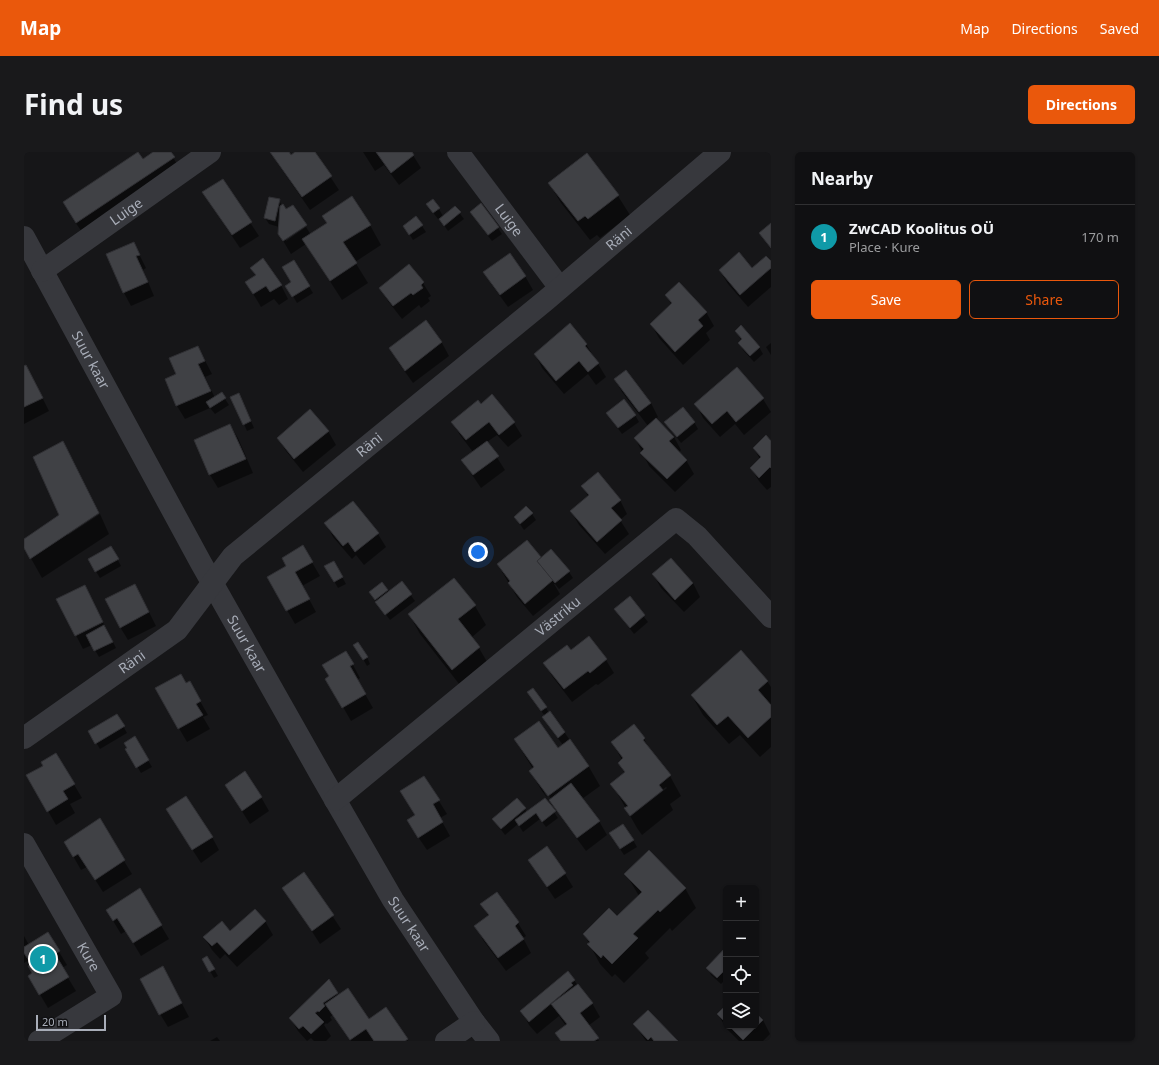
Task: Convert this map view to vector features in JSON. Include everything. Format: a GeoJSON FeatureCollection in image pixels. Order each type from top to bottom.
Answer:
{"type":"FeatureCollection","features":[{"type":"Feature","properties":{"kind":"street","name":"Luige"},"geometry":{"type":"LineString","coordinates":[[42,271],[210,152]]}},
{"type":"Feature","properties":{"kind":"street","name":"Luige"},"geometry":{"type":"LineString","coordinates":[[458,152],[560,288]]}},
{"type":"Feature","properties":{"kind":"street","name":"Räni"},"geometry":{"type":"LineString","coordinates":[[24,738],[177,630],[233,556],[560,288],[720,152]]}},
{"type":"Feature","properties":{"kind":"street","name":"Suur kaar"},"geometry":{"type":"LineString","coordinates":[[24,236],[212,583],[335,800],[393,900],[474,1022],[489,1041]]}},
{"type":"Feature","properties":{"kind":"street","name":"Västriku"},"geometry":{"type":"LineString","coordinates":[[335,800],[676,519],[697,536],[771,617]]}},
{"type":"Feature","properties":{"kind":"street","name":"Kure"},"geometry":{"type":"LineString","coordinates":[[24,844],[111,996],[39,1041]]}},
{"type":"Feature","properties":{"kind":"street"},"geometry":{"type":"LineString","coordinates":[[446,1041],[474,1022]]}},
{"type":"Feature","properties":{"kind":"building"},"geometry":{"type":"Polygon","coordinates":[[[138,152],[143,159],[153,152],[171,152],[175,157],[76,223],[63,202],[138,152]]]}},
{"type":"Feature","properties":{"kind":"building"},"geometry":{"type":"Polygon","coordinates":[[[270,152],[289,152],[291,155],[295,152],[315,152],[332,176],[302,197],[270,152]]]}},
{"type":"Feature","properties":{"kind":"building"},"geometry":{"type":"Polygon","coordinates":[[[376,152],[412,152],[414,155],[391,173],[376,152]]]}},
{"type":"Feature","properties":{"kind":"building"},"geometry":{"type":"Polygon","coordinates":[[[587,153],[619,195],[588,219],[585,216],[578,221],[548,183],[587,153]]]}},
{"type":"Feature","properties":{"kind":"building"},"geometry":{"type":"Polygon","coordinates":[[[223,179],[252,222],[232,235],[202,192],[223,179]]]}},
{"type":"Feature","properties":{"kind":"building"},"geometry":{"type":"Polygon","coordinates":[[[352,196],[371,225],[343,242],[357,263],[330,281],[302,239],[327,223],[322,216],[352,196]]]}},
{"type":"Feature","properties":{"kind":"building"},"geometry":{"type":"Polygon","coordinates":[[[269,197],[280,199],[275,221],[264,218],[269,197]]]}},
{"type":"Feature","properties":{"kind":"building"},"geometry":{"type":"Polygon","coordinates":[[[433,199],[440,208],[433,213],[426,204],[433,199]]]}},
{"type":"Feature","properties":{"kind":"building"},"geometry":{"type":"Polygon","coordinates":[[[481,203],[499,227],[488,235],[470,212],[481,203]]]}},
{"type":"Feature","properties":{"kind":"building"},"geometry":{"type":"Polygon","coordinates":[[[283,204],[286,209],[293,205],[307,225],[283,241],[278,234],[280,206],[283,204]]]}},
{"type":"Feature","properties":{"kind":"building"},"geometry":{"type":"Polygon","coordinates":[[[455,206],[461,212],[444,226],[439,219],[455,206]]]}},
{"type":"Feature","properties":{"kind":"building"},"geometry":{"type":"Polygon","coordinates":[[[416,216],[423,225],[409,235],[403,226],[416,216]]]}},
{"type":"Feature","properties":{"kind":"building"},"geometry":{"type":"Polygon","coordinates":[[[771,223],[771,248],[759,233],[771,223]]]}},
{"type":"Feature","properties":{"kind":"building"},"geometry":{"type":"Polygon","coordinates":[[[134,242],[140,255],[136,256],[148,282],[123,293],[106,254],[134,242]]]}},
{"type":"Feature","properties":{"kind":"building"},"geometry":{"type":"Polygon","coordinates":[[[739,252],[752,268],[766,256],[771,261],[771,268],[740,295],[719,270],[739,252]]]}},
{"type":"Feature","properties":{"kind":"building"},"geometry":{"type":"Polygon","coordinates":[[[510,253],[526,276],[500,295],[483,272],[510,253]]]}},
{"type":"Feature","properties":{"kind":"building"},"geometry":{"type":"Polygon","coordinates":[[[263,258],[282,285],[270,292],[266,286],[253,294],[245,282],[256,275],[250,268],[263,258]]]}},
{"type":"Feature","properties":{"kind":"building"},"geometry":{"type":"Polygon","coordinates":[[[294,260],[310,286],[292,297],[285,286],[291,282],[282,267],[294,260]]]}},
{"type":"Feature","properties":{"kind":"building"},"geometry":{"type":"Polygon","coordinates":[[[409,264],[424,282],[421,285],[423,288],[413,295],[411,293],[393,306],[379,288],[409,264]]]}},
{"type":"Feature","properties":{"kind":"building"},"geometry":{"type":"Polygon","coordinates":[[[679,282],[707,312],[698,320],[703,326],[675,352],[650,324],[672,303],[665,295],[679,282]]]}},
{"type":"Feature","properties":{"kind":"building"},"geometry":{"type":"Polygon","coordinates":[[[426,320],[442,342],[405,371],[389,348],[426,320]]]}},
{"type":"Feature","properties":{"kind":"building"},"geometry":{"type":"Polygon","coordinates":[[[570,323],[587,344],[585,346],[599,363],[588,372],[579,361],[556,381],[534,354],[570,323]]]}},
{"type":"Feature","properties":{"kind":"building"},"geometry":{"type":"Polygon","coordinates":[[[741,325],[760,347],[750,356],[738,343],[742,339],[735,331],[741,325]]]}},
{"type":"Feature","properties":{"kind":"building"},"geometry":{"type":"Polygon","coordinates":[[[198,346],[205,361],[198,364],[211,391],[176,406],[165,379],[176,374],[169,358],[198,346]]]}},
{"type":"Feature","properties":{"kind":"building"},"geometry":{"type":"Polygon","coordinates":[[[26,365],[43,398],[24,407],[24,366],[26,365]]]}},
{"type":"Feature","properties":{"kind":"building"},"geometry":{"type":"Polygon","coordinates":[[[737,367],[764,398],[736,422],[727,411],[712,424],[694,404],[737,367]]]}},
{"type":"Feature","properties":{"kind":"building"},"geometry":{"type":"Polygon","coordinates":[[[626,370],[651,403],[639,412],[614,379],[626,370]]]}},
{"type":"Feature","properties":{"kind":"building"},"geometry":{"type":"Polygon","coordinates":[[[222,392],[226,398],[210,408],[206,402],[222,392]]]}},
{"type":"Feature","properties":{"kind":"building"},"geometry":{"type":"Polygon","coordinates":[[[239,393],[251,421],[243,425],[230,397],[239,393]]]}},
{"type":"Feature","properties":{"kind":"building"},"geometry":{"type":"Polygon","coordinates":[[[492,394],[515,422],[499,435],[489,422],[466,440],[451,422],[478,400],[481,404],[492,394]]]}},
{"type":"Feature","properties":{"kind":"building"},"geometry":{"type":"Polygon","coordinates":[[[624,399],[636,415],[618,428],[606,413],[624,399]]]}},
{"type":"Feature","properties":{"kind":"building"},"geometry":{"type":"Polygon","coordinates":[[[683,407],[695,422],[677,437],[664,422],[683,407]]]}},
{"type":"Feature","properties":{"kind":"building"},"geometry":{"type":"Polygon","coordinates":[[[310,409],[329,431],[294,459],[277,438],[310,409]]]}},
{"type":"Feature","properties":{"kind":"building"},"geometry":{"type":"Polygon","coordinates":[[[656,418],[674,437],[669,441],[687,460],[667,479],[640,453],[644,449],[634,438],[656,418]]]}},
{"type":"Feature","properties":{"kind":"building"},"geometry":{"type":"Polygon","coordinates":[[[230,424],[246,459],[209,475],[194,440],[230,424]]]}},
{"type":"Feature","properties":{"kind":"building"},"geometry":{"type":"Polygon","coordinates":[[[766,435],[771,441],[771,468],[770,467],[759,478],[750,468],[761,457],[753,448],[766,435]]]}},
{"type":"Feature","properties":{"kind":"building"},"geometry":{"type":"Polygon","coordinates":[[[63,441],[99,513],[30,559],[24,548],[24,539],[59,515],[33,457],[63,441]]]}},
{"type":"Feature","properties":{"kind":"building"},"geometry":{"type":"Polygon","coordinates":[[[487,441],[499,456],[473,475],[461,460],[487,441]]]}},
{"type":"Feature","properties":{"kind":"building"},"geometry":{"type":"Polygon","coordinates":[[[598,472],[621,500],[611,508],[622,520],[597,542],[570,511],[589,495],[581,486],[598,472]]]}},
{"type":"Feature","properties":{"kind":"building"},"geometry":{"type":"Polygon","coordinates":[[[353,501],[379,533],[355,552],[348,542],[343,546],[324,523],[353,501]]]}},
{"type":"Feature","properties":{"kind":"building"},"geometry":{"type":"Polygon","coordinates":[[[526,506],[533,513],[520,524],[514,517],[526,506]]]}},
{"type":"Feature","properties":{"kind":"building"},"geometry":{"type":"Polygon","coordinates":[[[527,540],[541,557],[537,561],[553,580],[525,604],[508,583],[510,581],[497,564],[527,540]]]}},
{"type":"Feature","properties":{"kind":"building"},"geometry":{"type":"Polygon","coordinates":[[[303,545],[313,562],[295,572],[310,599],[286,611],[267,577],[286,566],[282,558],[303,545]]]}},
{"type":"Feature","properties":{"kind":"building"},"geometry":{"type":"Polygon","coordinates":[[[111,546],[119,559],[95,572],[88,559],[111,546]]]}},
{"type":"Feature","properties":{"kind":"building"},"geometry":{"type":"Polygon","coordinates":[[[551,549],[570,571],[555,583],[537,561],[551,549]]]}},
{"type":"Feature","properties":{"kind":"building"},"geometry":{"type":"Polygon","coordinates":[[[671,558],[693,583],[675,600],[652,574],[671,558]]]}},
{"type":"Feature","properties":{"kind":"building"},"geometry":{"type":"Polygon","coordinates":[[[334,561],[343,577],[334,582],[324,566],[334,561]]]}},
{"type":"Feature","properties":{"kind":"building"},"geometry":{"type":"Polygon","coordinates":[[[454,578],[476,605],[458,619],[480,647],[452,670],[408,614],[454,578]]]}},
{"type":"Feature","properties":{"kind":"building"},"geometry":{"type":"Polygon","coordinates":[[[402,581],[412,594],[385,615],[375,602],[402,581]]]}},
{"type":"Feature","properties":{"kind":"building"},"geometry":{"type":"Polygon","coordinates":[[[382,582],[388,590],[375,600],[369,592],[382,582]]]}},
{"type":"Feature","properties":{"kind":"building"},"geometry":{"type":"Polygon","coordinates":[[[135,584],[149,612],[120,628],[105,599],[135,584]]]}},
{"type":"Feature","properties":{"kind":"building"},"geometry":{"type":"Polygon","coordinates":[[[85,585],[103,622],[75,636],[56,599],[85,585]]]}},
{"type":"Feature","properties":{"kind":"building"},"geometry":{"type":"Polygon","coordinates":[[[630,596],[645,615],[630,628],[614,609],[630,596]]]}},
{"type":"Feature","properties":{"kind":"building"},"geometry":{"type":"Polygon","coordinates":[[[104,625],[113,642],[94,651],[86,635],[104,625]]]}},
{"type":"Feature","properties":{"kind":"building"},"geometry":{"type":"Polygon","coordinates":[[[589,636],[607,659],[590,673],[588,671],[564,689],[543,663],[567,645],[571,650],[589,636]]]}},
{"type":"Feature","properties":{"kind":"building"},"geometry":{"type":"Polygon","coordinates":[[[358,642],[368,657],[363,660],[353,645],[358,642]]]}},
{"type":"Feature","properties":{"kind":"building"},"geometry":{"type":"Polygon","coordinates":[[[741,650],[768,681],[758,690],[771,705],[771,717],[748,738],[728,716],[717,725],[691,695],[741,650]]]}},
{"type":"Feature","properties":{"kind":"building"},"geometry":{"type":"Polygon","coordinates":[[[346,651],[354,664],[350,666],[366,694],[342,708],[325,679],[329,676],[322,665],[346,651]]]}},
{"type":"Feature","properties":{"kind":"building"},"geometry":{"type":"Polygon","coordinates":[[[181,674],[186,683],[190,681],[201,701],[196,704],[203,715],[178,729],[155,688],[181,674]]]}},
{"type":"Feature","properties":{"kind":"building"},"geometry":{"type":"Polygon","coordinates":[[[533,688],[547,707],[541,711],[527,692],[533,688]]]}},
{"type":"Feature","properties":{"kind":"building"},"geometry":{"type":"Polygon","coordinates":[[[550,711],[565,732],[558,738],[542,717],[550,711]]]}},
{"type":"Feature","properties":{"kind":"building"},"geometry":{"type":"Polygon","coordinates":[[[117,714],[125,726],[95,744],[88,731],[117,714]]]}},
{"type":"Feature","properties":{"kind":"building"},"geometry":{"type":"Polygon","coordinates":[[[539,721],[558,748],[570,739],[589,766],[548,796],[529,771],[534,767],[514,739],[539,721]]]}},
{"type":"Feature","properties":{"kind":"building"},"geometry":{"type":"Polygon","coordinates":[[[634,724],[645,738],[643,740],[671,775],[659,785],[663,790],[630,816],[624,808],[628,806],[610,784],[625,772],[618,763],[623,758],[611,742],[634,724]]]}},
{"type":"Feature","properties":{"kind":"building"},"geometry":{"type":"Polygon","coordinates":[[[135,736],[149,760],[136,768],[125,749],[127,748],[124,743],[135,736]]]}},
{"type":"Feature","properties":{"kind":"building"},"geometry":{"type":"Polygon","coordinates":[[[56,753],[75,784],[63,791],[68,799],[47,812],[26,775],[43,766],[41,762],[56,753]]]}},
{"type":"Feature","properties":{"kind":"building"},"geometry":{"type":"Polygon","coordinates":[[[245,771],[262,797],[242,811],[225,785],[245,771]]]}},
{"type":"Feature","properties":{"kind":"building"},"geometry":{"type":"Polygon","coordinates":[[[424,776],[440,800],[433,804],[443,822],[418,838],[407,820],[415,815],[400,791],[424,776]]]}},
{"type":"Feature","properties":{"kind":"building"},"geometry":{"type":"Polygon","coordinates":[[[571,783],[600,821],[577,838],[549,800],[571,783]]]}},
{"type":"Feature","properties":{"kind":"building"},"geometry":{"type":"Polygon","coordinates":[[[186,796],[213,837],[192,850],[166,809],[186,796]]]}},
{"type":"Feature","properties":{"kind":"building"},"geometry":{"type":"Polygon","coordinates":[[[517,798],[526,808],[501,829],[492,819],[517,798]]]}},
{"type":"Feature","properties":{"kind":"building"},"geometry":{"type":"Polygon","coordinates":[[[545,798],[556,811],[542,822],[536,813],[519,826],[515,820],[545,798]]]}},
{"type":"Feature","properties":{"kind":"building"},"geometry":{"type":"Polygon","coordinates":[[[100,818],[125,860],[95,880],[78,854],[73,857],[64,842],[100,818]]]}},
{"type":"Feature","properties":{"kind":"building"},"geometry":{"type":"Polygon","coordinates":[[[623,824],[634,840],[620,849],[609,833],[623,824]]]}},
{"type":"Feature","properties":{"kind":"building"},"geometry":{"type":"Polygon","coordinates":[[[547,846],[566,873],[547,887],[528,860],[547,846]]]}},
{"type":"Feature","properties":{"kind":"building"},"geometry":{"type":"Polygon","coordinates":[[[649,850],[686,888],[660,912],[658,910],[633,934],[638,938],[612,964],[603,955],[601,958],[587,944],[590,942],[583,934],[609,908],[617,916],[642,892],[624,874],[649,850]]]}},
{"type":"Feature","properties":{"kind":"building"},"geometry":{"type":"Polygon","coordinates":[[[304,872],[334,915],[312,931],[282,888],[304,872]]]}},
{"type":"Feature","properties":{"kind":"building"},"geometry":{"type":"Polygon","coordinates":[[[140,888],[162,925],[133,943],[117,918],[113,921],[106,910],[140,888]]]}},
{"type":"Feature","properties":{"kind":"building"},"geometry":{"type":"Polygon","coordinates":[[[497,892],[519,922],[515,926],[524,939],[498,958],[474,926],[489,915],[480,904],[497,892]]]}},
{"type":"Feature","properties":{"kind":"building"},"geometry":{"type":"Polygon","coordinates":[[[255,909],[266,921],[229,955],[217,942],[212,946],[203,937],[222,921],[230,931],[255,909]]]}},
{"type":"Feature","properties":{"kind":"building"},"geometry":{"type":"Polygon","coordinates":[[[48,932],[60,951],[55,954],[69,977],[39,995],[28,976],[32,973],[28,966],[31,964],[24,953],[24,947],[48,932]]]}},
{"type":"Feature","properties":{"kind":"building"},"geometry":{"type":"Polygon","coordinates":[[[723,950],[723,972],[717,978],[706,968],[723,950]]]}},
{"type":"Feature","properties":{"kind":"building"},"geometry":{"type":"Polygon","coordinates":[[[207,956],[215,969],[209,972],[202,959],[207,956]]]}},
{"type":"Feature","properties":{"kind":"building"},"geometry":{"type":"Polygon","coordinates":[[[163,966],[182,1003],[159,1015],[140,979],[163,966]]]}},
{"type":"Feature","properties":{"kind":"building"},"geometry":{"type":"Polygon","coordinates":[[[568,971],[575,980],[571,983],[573,985],[529,1022],[520,1011],[568,971]]]}},
{"type":"Feature","properties":{"kind":"building"},"geometry":{"type":"Polygon","coordinates":[[[329,979],[338,993],[323,1003],[325,1006],[319,1012],[318,1011],[315,1013],[324,1022],[311,1034],[303,1026],[299,1029],[289,1018],[329,979]]]}},
{"type":"Feature","properties":{"kind":"building"},"geometry":{"type":"Polygon","coordinates":[[[578,984],[593,1003],[580,1013],[599,1038],[594,1041],[561,1041],[555,1033],[567,1024],[551,1004],[578,984]]]}},
{"type":"Feature","properties":{"kind":"building"},"geometry":{"type":"Polygon","coordinates":[[[348,988],[369,1019],[386,1007],[408,1039],[405,1041],[374,1041],[366,1029],[350,1040],[325,1004],[348,988]]]}},
{"type":"Feature","properties":{"kind":"building"},"geometry":{"type":"Polygon","coordinates":[[[723,1008],[723,1020],[717,1014],[723,1008]]]}},
{"type":"Feature","properties":{"kind":"building"},"geometry":{"type":"Polygon","coordinates":[[[648,1010],[678,1041],[654,1041],[651,1037],[648,1040],[633,1024],[648,1010]]]}},
{"type":"Feature","properties":{"kind":"building"},"geometry":{"type":"Polygon","coordinates":[[[759,1016],[763,1020],[759,1024],[759,1016]]]}},
{"type":"Feature","properties":{"kind":"building"},"geometry":{"type":"Polygon","coordinates":[[[732,1029],[754,1029],[743,1040],[732,1029]]]}},
{"type":"Feature","properties":{"kind":"place","name":"ZwCAD Koolitus OÜ"},"geometry":{"type":"Point","coordinates":[43,959]}}]}
